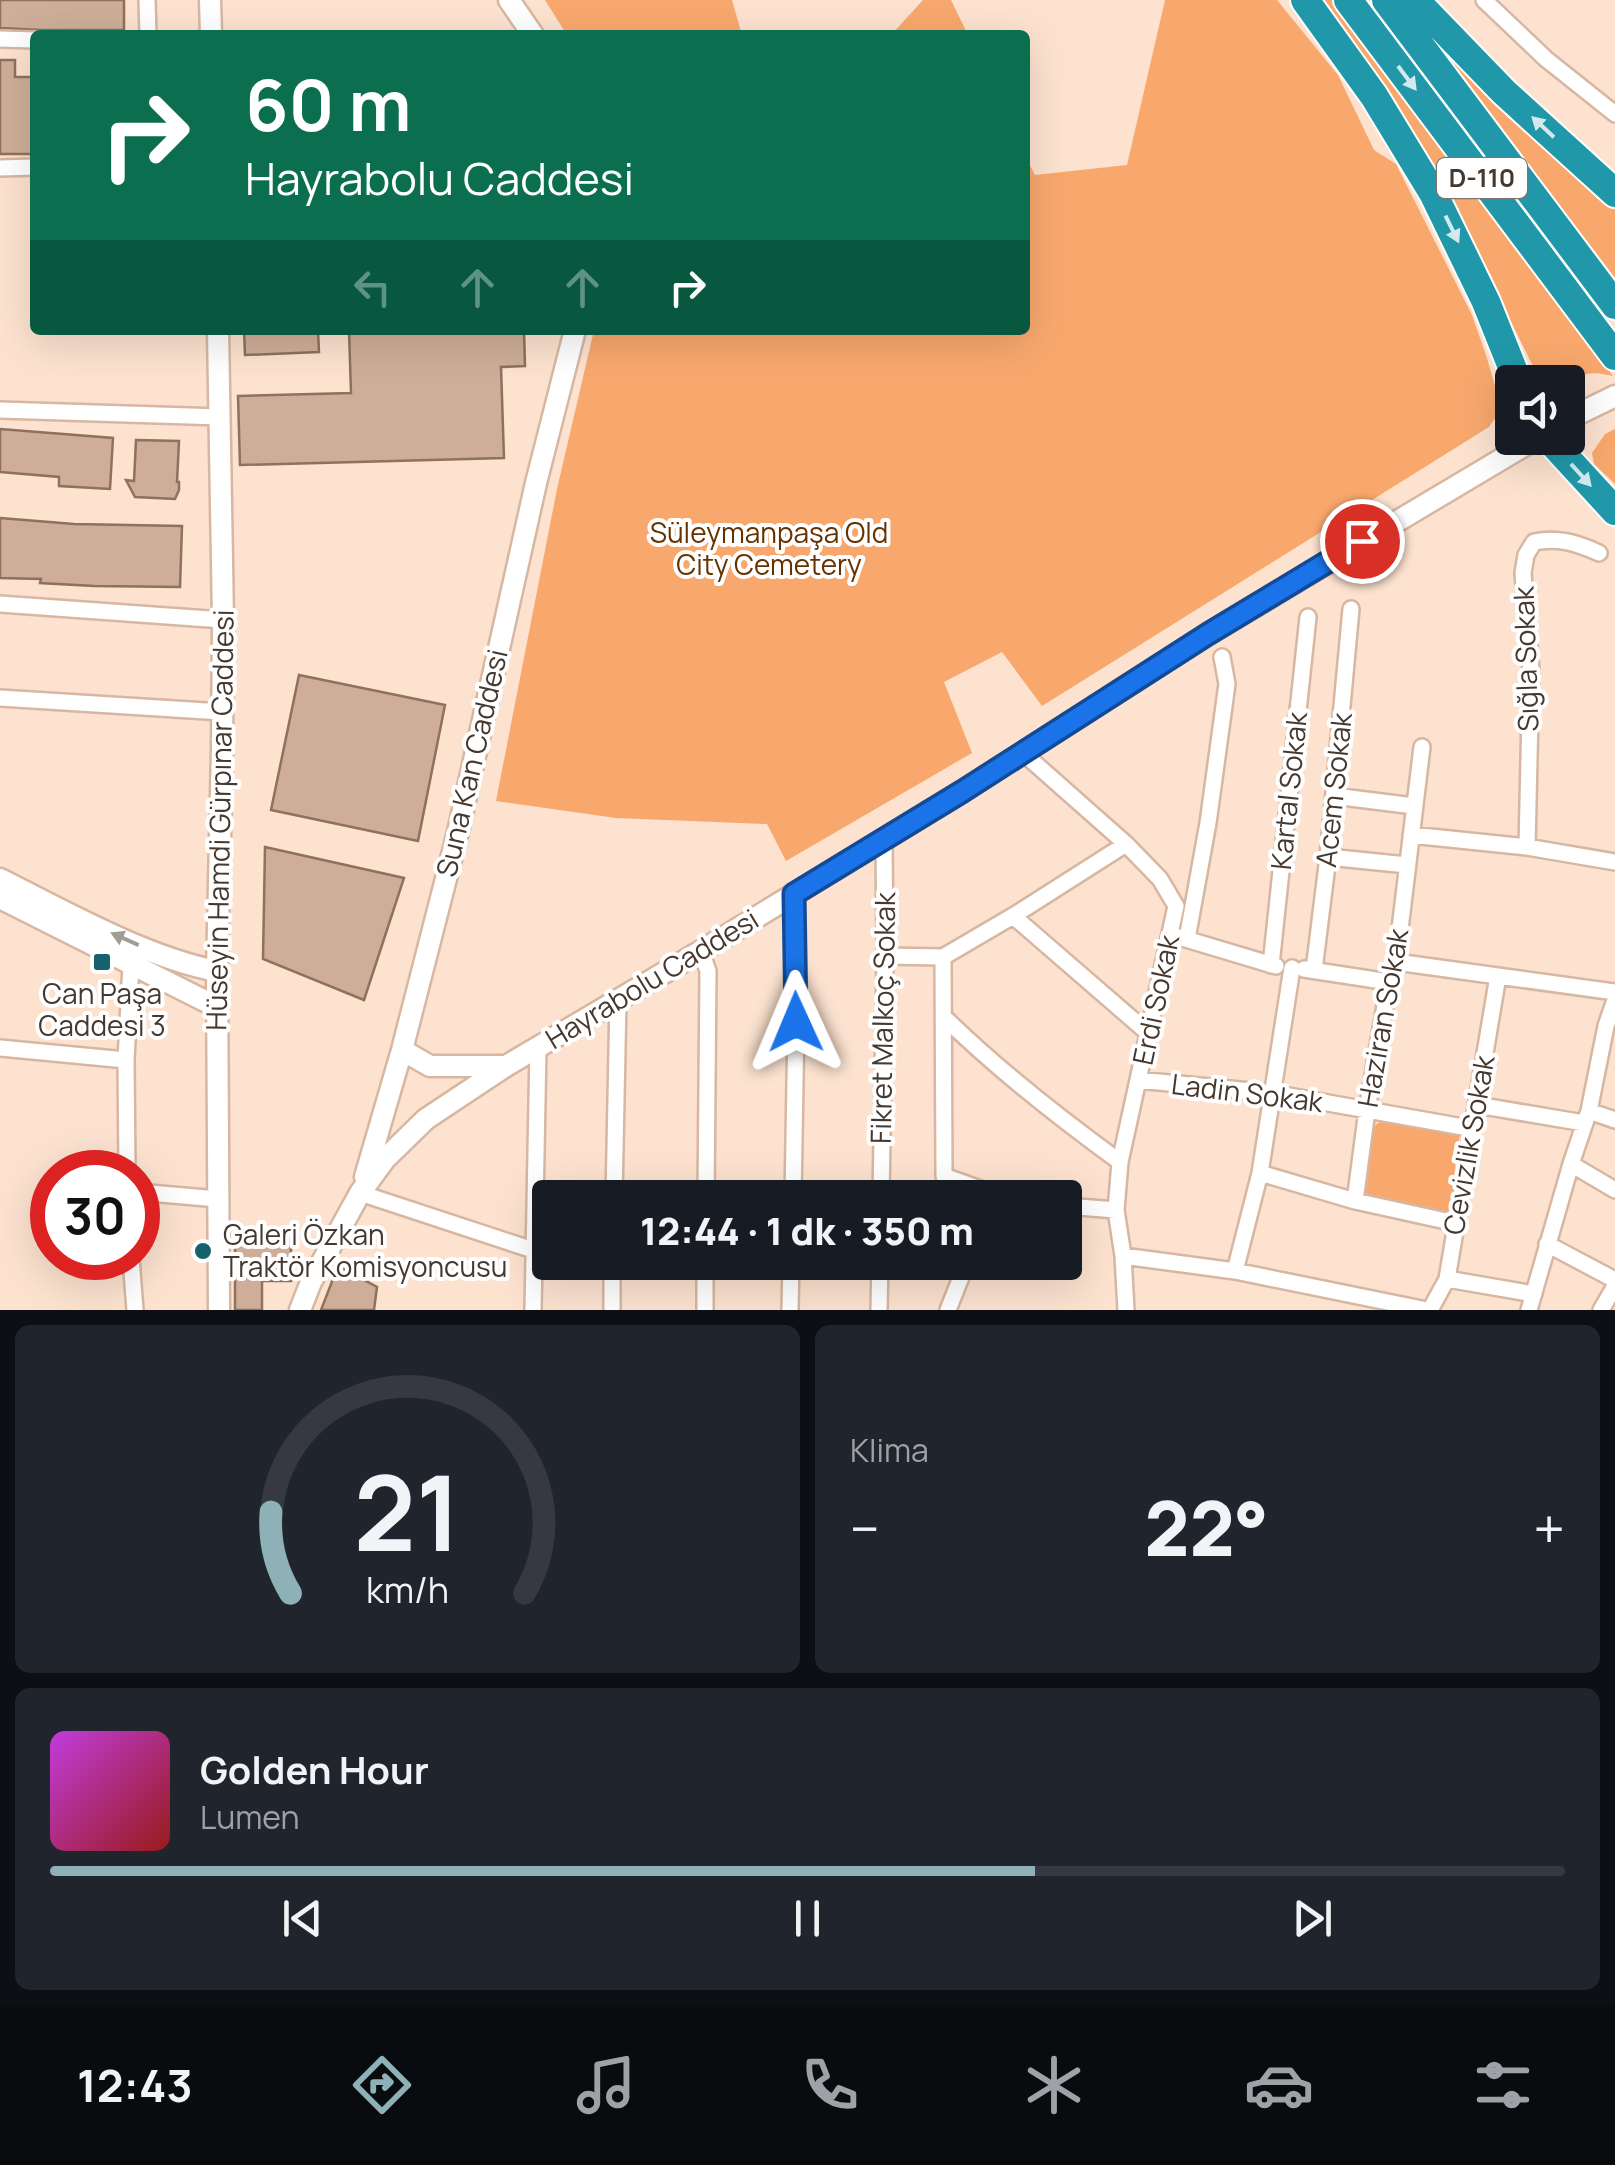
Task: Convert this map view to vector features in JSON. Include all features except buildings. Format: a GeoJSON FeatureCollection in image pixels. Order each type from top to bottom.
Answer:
{"type":"FeatureCollection","features":[{"type":"Feature","properties":{"kind":"highway"},"geometry":{"type":"LineString","coordinates":[[1305,0],[1374,96],[1425,179],[1486,302],[1511,365]]}},
{"type":"Feature","properties":{"kind":"highway","name":"D-110"},"geometry":{"type":"LineString","coordinates":[[1348,0],[1615,356]]}},
{"type":"Feature","properties":{"kind":"highway","name":"D-110"},"geometry":{"type":"LineString","coordinates":[[1386,0],[1615,305]]}},
{"type":"Feature","properties":{"kind":"highway"},"geometry":{"type":"LineString","coordinates":[[1415,0],[1504,92],[1615,193]]}},
{"type":"Feature","properties":{"kind":"highway"},"geometry":{"type":"LineString","coordinates":[[1564,455],[1615,511]]}},
{"type":"Feature","properties":{"kind":"street"},"geometry":{"type":"LineString","coordinates":[[147,0],[148,30]]}},
{"type":"Feature","properties":{"kind":"street"},"geometry":{"type":"LineString","coordinates":[[210,0],[211,30]]}},
{"type":"Feature","properties":{"kind":"street"},"geometry":{"type":"LineString","coordinates":[[509,0],[530,30]]}},
{"type":"Feature","properties":{"kind":"street"},"geometry":{"type":"LineString","coordinates":[[1484,0],[1546,59],[1615,114]]}},
{"type":"Feature","properties":{"kind":"street"},"geometry":{"type":"LineString","coordinates":[[0,39],[30,40]]}},
{"type":"Feature","properties":{"kind":"street"},"geometry":{"type":"LineString","coordinates":[[0,168],[30,168]]}},
{"type":"Feature","properties":{"kind":"street","name":"Hüseyin Hamdi Gürpınar Caddesi"},"geometry":{"type":"LineString","coordinates":[[218,335],[222,620],[217,971],[219,1310]]}},
{"type":"Feature","properties":{"kind":"street","name":"Suna Kan Caddesi"},"geometry":{"type":"LineString","coordinates":[[360,1193],[402,1050],[458,832],[536,483],[574,335]]}},
{"type":"Feature","properties":{"kind":"street"},"geometry":{"type":"LineString","coordinates":[[1585,411],[1615,396]]}},
{"type":"Feature","properties":{"kind":"street"},"geometry":{"type":"LineString","coordinates":[[0,410],[220,417]]}},
{"type":"Feature","properties":{"kind":"street","name":"Hayrabolu Caddesi"},"geometry":{"type":"LineString","coordinates":[[300,1310],[360,1193],[385,1159],[426,1118],[884,839],[1208,634],[1508,455]]}},
{"type":"Feature","properties":{"kind":"street","name":"Sığla Sokak"},"geometry":{"type":"LineString","coordinates":[[1527,847],[1531,670],[1523,572],[1526,555],[1534,542],[1546,540],[1572,541],[1599,552]]}},
{"type":"Feature","properties":{"kind":"street"},"geometry":{"type":"LineString","coordinates":[[0,604],[222,620]]}},
{"type":"Feature","properties":{"kind":"street","name":"Acem Sokak"},"geometry":{"type":"LineString","coordinates":[[1314,970],[1351,609]]}},
{"type":"Feature","properties":{"kind":"street","name":"Kartal Sokak"},"geometry":{"type":"LineString","coordinates":[[1270,964],[1308,617]]}},
{"type":"Feature","properties":{"kind":"street"},"geometry":{"type":"LineString","coordinates":[[1188,939],[1227,684],[1222,657]]}},
{"type":"Feature","properties":{"kind":"street"},"geometry":{"type":"LineString","coordinates":[[0,698],[222,712]]}},
{"type":"Feature","properties":{"kind":"street","name":"Haziran Sokak"},"geometry":{"type":"LineString","coordinates":[[1355,1202],[1367,1110],[1389,982],[1396,962],[1422,747]]}},
{"type":"Feature","properties":{"kind":"street","name":"Erdi Sokak"},"geometry":{"type":"LineString","coordinates":[[1022,752],[1126,844],[1160,879],[1176,906],[1120,1162],[1116,1210],[1126,1310]]}},
{"type":"Feature","properties":{"kind":"street"},"geometry":{"type":"LineString","coordinates":[[1334,796],[1414,806]]}},
{"type":"Feature","properties":{"kind":"street"},"geometry":{"type":"LineString","coordinates":[[1410,834],[1615,862]]}},
{"type":"Feature","properties":{"kind":"street","name":"Fikret Malkoç Sokak"},"geometry":{"type":"LineString","coordinates":[[881,1180],[884,839]]}},
{"type":"Feature","properties":{"kind":"street"},"geometry":{"type":"LineString","coordinates":[[886,956],[943,957],[1126,844]]}},
{"type":"Feature","properties":{"kind":"street"},"geometry":{"type":"LineString","coordinates":[[1328,857],[1407,865]]}},
{"type":"Feature","properties":{"kind":"street"},"geometry":{"type":"LineString","coordinates":[[0,879],[152,951],[217,971]]}},
{"type":"Feature","properties":{"kind":"street"},"geometry":{"type":"LineString","coordinates":[[792,1180],[794,894]]}},
{"type":"Feature","properties":{"kind":"street"},"geometry":{"type":"LineString","coordinates":[[0,898],[217,1007]]}},
{"type":"Feature","properties":{"kind":"street"},"geometry":{"type":"LineString","coordinates":[[1014,916],[1148,1032]]}},
{"type":"Feature","properties":{"kind":"street"},"geometry":{"type":"LineString","coordinates":[[1170,934],[1270,964],[1389,982]]}},
{"type":"Feature","properties":{"kind":"street"},"geometry":{"type":"LineString","coordinates":[[700,951],[708,971],[706,1180]]}},
{"type":"Feature","properties":{"kind":"street"},"geometry":{"type":"LineString","coordinates":[[943,957],[944,1176],[954,1180]]}},
{"type":"Feature","properties":{"kind":"street"},"geometry":{"type":"LineString","coordinates":[[1396,962],[1615,992]]}},
{"type":"Feature","properties":{"kind":"street"},"geometry":{"type":"LineString","coordinates":[[127,1150],[131,964]]}},
{"type":"Feature","properties":{"kind":"street"},"geometry":{"type":"LineString","coordinates":[[1235,1271],[1260,1173],[1292,968]]}},
{"type":"Feature","properties":{"kind":"street","name":"Cevizlik Sokak"},"geometry":{"type":"LineString","coordinates":[[1428,1310],[1447,1278],[1498,976]]}},
{"type":"Feature","properties":{"kind":"street"},"geometry":{"type":"LineString","coordinates":[[614,1180],[618,1000]]}},
{"type":"Feature","properties":{"kind":"street"},"geometry":{"type":"LineString","coordinates":[[1447,1278],[1532,1302],[1587,1117],[1615,1000]]}},
{"type":"Feature","properties":{"kind":"street"},"geometry":{"type":"LineString","coordinates":[[944,1017],[976,1049],[1120,1162]]}},
{"type":"Feature","properties":{"kind":"street"},"geometry":{"type":"LineString","coordinates":[[0,1048],[126,1060]]}},
{"type":"Feature","properties":{"kind":"street"},"geometry":{"type":"LineString","coordinates":[[535,1180],[538,1048]]}},
{"type":"Feature","properties":{"kind":"street"},"geometry":{"type":"LineString","coordinates":[[402,1050],[430,1066],[506,1066]]}},
{"type":"Feature","properties":{"kind":"street","name":"Ladin Sokak"},"geometry":{"type":"LineString","coordinates":[[1138,1080],[1272,1092],[1474,1129]]}},
{"type":"Feature","properties":{"kind":"street"},"geometry":{"type":"LineString","coordinates":[[1477,1106],[1615,1120]]}},
{"type":"Feature","properties":{"kind":"street"},"geometry":{"type":"LineString","coordinates":[[1571,1164],[1615,1190]]}},
{"type":"Feature","properties":{"kind":"street"},"geometry":{"type":"LineString","coordinates":[[1260,1173],[1355,1202],[1455,1223]]}},
{"type":"Feature","properties":{"kind":"street"},"geometry":{"type":"LineString","coordinates":[[360,1193],[532,1250]]}},
{"type":"Feature","properties":{"kind":"street"},"geometry":{"type":"LineString","coordinates":[[160,1194],[218,1199]]}},
{"type":"Feature","properties":{"kind":"street"},"geometry":{"type":"LineString","coordinates":[[1082,1207],[1116,1210]]}},
{"type":"Feature","properties":{"kind":"street"},"geometry":{"type":"LineString","coordinates":[[1547,1244],[1615,1283],[1601,1310]]}},
{"type":"Feature","properties":{"kind":"street"},"geometry":{"type":"LineString","coordinates":[[1123,1256],[1235,1271],[1428,1310]]}},
{"type":"Feature","properties":{"kind":"street"},"geometry":{"type":"LineString","coordinates":[[132,1280],[134,1310]]}},
{"type":"Feature","properties":{"kind":"street"},"geometry":{"type":"LineString","coordinates":[[533,1280],[533,1310]]}},
{"type":"Feature","properties":{"kind":"street"},"geometry":{"type":"LineString","coordinates":[[612,1280],[612,1310]]}},
{"type":"Feature","properties":{"kind":"street"},"geometry":{"type":"LineString","coordinates":[[705,1310],[706,1280]]}},
{"type":"Feature","properties":{"kind":"street"},"geometry":{"type":"LineString","coordinates":[[790,1310],[791,1280]]}},
{"type":"Feature","properties":{"kind":"street"},"geometry":{"type":"LineString","coordinates":[[879,1310],[880,1280]]}},
{"type":"Feature","properties":{"kind":"street"},"geometry":{"type":"LineString","coordinates":[[948,1310],[960,1280]]}},
{"type":"Feature","properties":{"kind":"green space"},"geometry":{"type":"Polygon","coordinates":[[[545,0],[732,0],[741,30],[564,30],[545,0]]]}},
{"type":"Feature","properties":{"kind":"green space"},"geometry":{"type":"Polygon","coordinates":[[[923,0],[951,0],[966,30],[896,30],[923,0]]]}},
{"type":"Feature","properties":{"kind":"green space","name":"Süleymanpaşa Old City Cemetery"},"geometry":{"type":"Polygon","coordinates":[[[1165,0],[1277,0],[1338,75],[1374,150],[1396,164],[1472,315],[1495,386],[1495,418],[1489,427],[1042,706],[1002,652],[944,682],[972,753],[786,861],[767,824],[616,818],[496,801],[557,489],[593,335],[1030,335],[1030,166],[1035,175],[1127,165],[1165,0]]]}},
{"type":"Feature","properties":{"kind":"green space"},"geometry":{"type":"Polygon","coordinates":[[[1319,0],[1332,0],[1613,376],[1585,375],[1585,365],[1532,365],[1479,258],[1319,0]]]}},
{"type":"Feature","properties":{"kind":"green space"},"geometry":{"type":"Polygon","coordinates":[[[1426,24],[1615,204],[1615,278],[1422,28],[1426,24]]]}},
{"type":"Feature","properties":{"kind":"green space"},"geometry":{"type":"Polygon","coordinates":[[[1615,429],[1615,484],[1594,464],[1592,453],[1605,434],[1615,429]]]}},
{"type":"Feature","properties":{"kind":"green space"},"geometry":{"type":"Polygon","coordinates":[[[1380,1122],[1460,1134],[1448,1216],[1364,1193],[1372,1127],[1380,1122]]]}},
{"type":"Feature","properties":{"kind":"place","name":"Can Paşa Caddesi 3"},"geometry":{"type":"Point","coordinates":[102,962]}},
{"type":"Feature","properties":{"kind":"place","name":"Galeri Özkan Traktör Komisyoncusu"},"geometry":{"type":"Point","coordinates":[203,1251]}},
{"type":"Feature","properties":{"kind":"route"},"geometry":{"type":"LineString","coordinates":[[796,1022],[794,894],[1362,541]]}}]}
